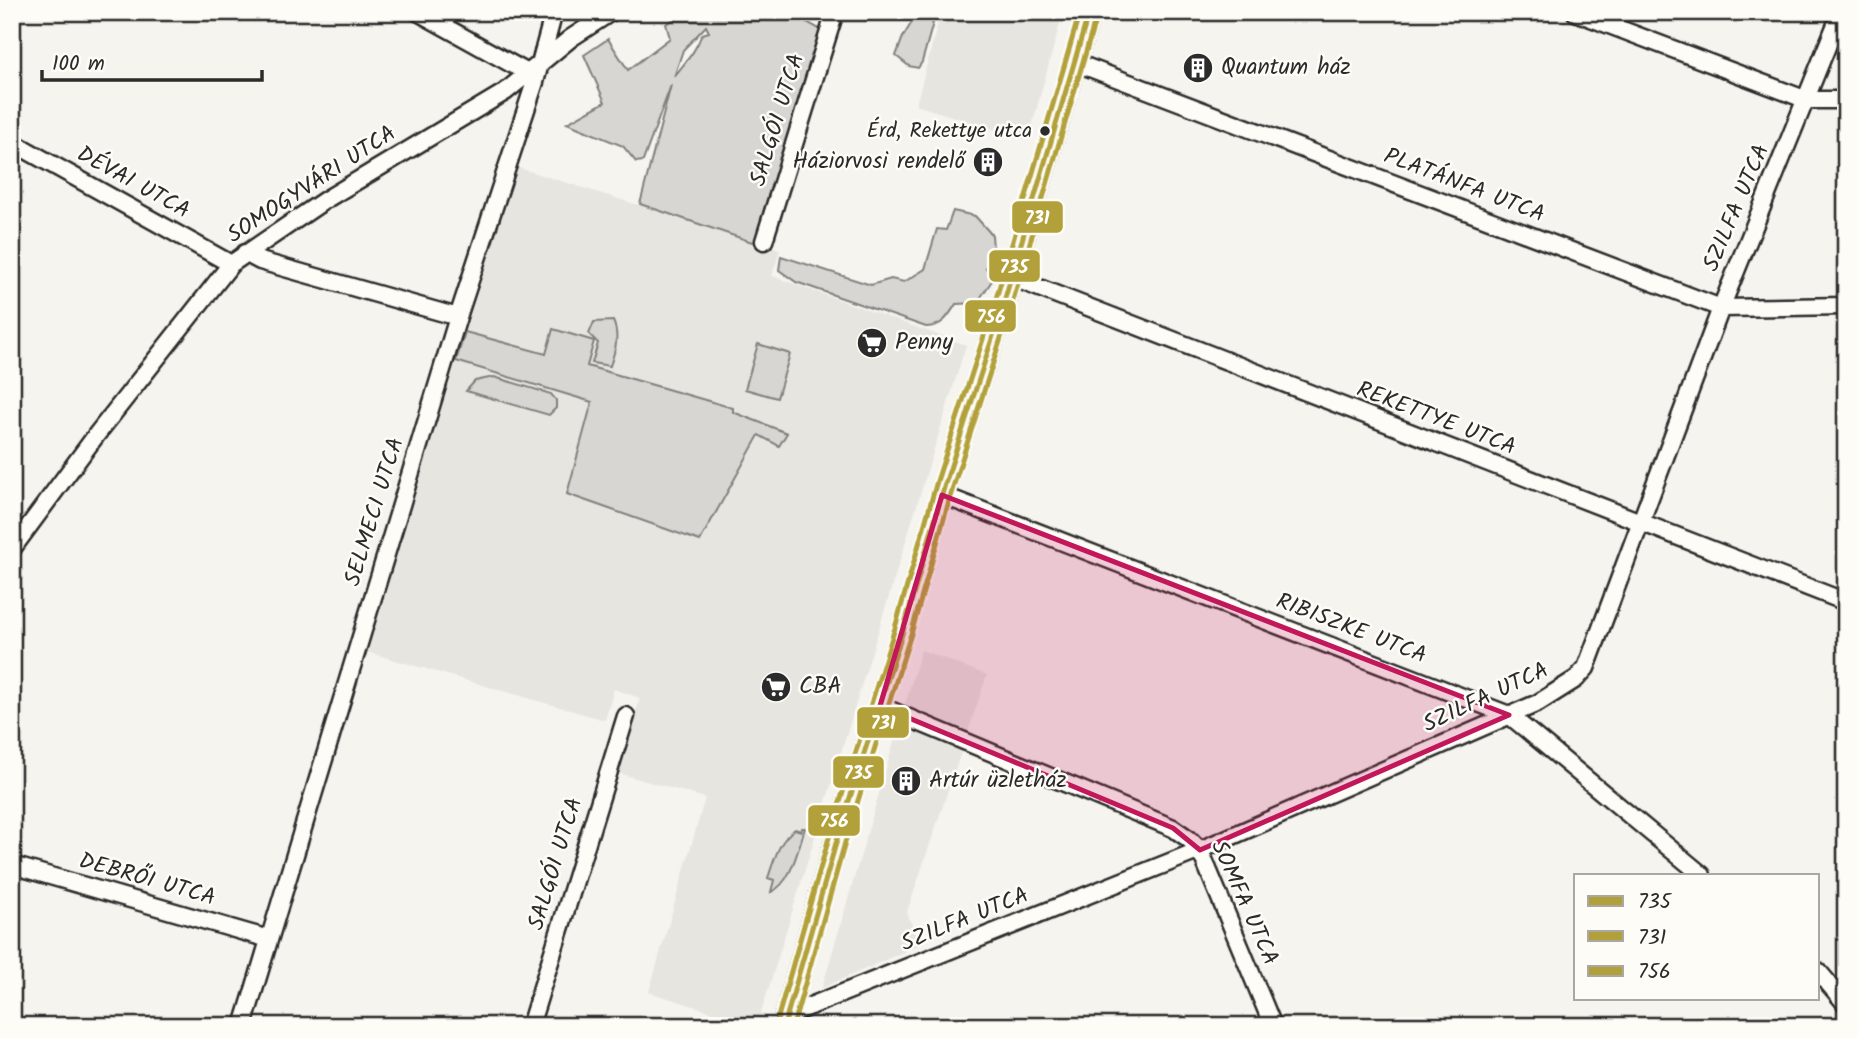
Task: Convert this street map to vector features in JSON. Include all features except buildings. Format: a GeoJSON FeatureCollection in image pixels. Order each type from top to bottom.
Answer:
{"type":"FeatureCollection","features":[{"type":"Feature","properties":{"kind":"main road"},"geometry":{"type":"LineString","coordinates":[[786,1020],[836,842],[1011,278],[1089,12]]}},
{"type":"Feature","properties":{"kind":"street"},"geometry":{"type":"LineString","coordinates":[[418,12],[534,72]]}},
{"type":"Feature","properties":{"kind":"street","name":"SELMECI UTCA"},"geometry":{"type":"LineString","coordinates":[[243,1026],[458,317],[555,12]]}},
{"type":"Feature","properties":{"kind":"street","name":"SOMOGYVÁRI UTCA"},"geometry":{"type":"LineString","coordinates":[[12,550],[97,434],[232,264],[325,200],[505,92],[611,12]]}},
{"type":"Feature","properties":{"kind":"street","name":"SALGÓI UTCA"},"geometry":{"type":"LineString","coordinates":[[764,241],[835,12]]}},
{"type":"Feature","properties":{"kind":"street"},"geometry":{"type":"LineString","coordinates":[[1575,12],[1807,100],[1846,100]]}},
{"type":"Feature","properties":{"kind":"street","name":"SZILFA UTCA"},"geometry":{"type":"LineString","coordinates":[[786,1020],[1200,850],[1509,715],[1559,691],[1586,668],[1721,308],[1841,12]]}},
{"type":"Feature","properties":{"kind":"street","name":"PLATÁNFA UTCA"},"geometry":{"type":"LineString","coordinates":[[1074,62],[1721,308],[1846,306]]}},
{"type":"Feature","properties":{"kind":"street","name":"DÉVAI UTCA"},"geometry":{"type":"LineString","coordinates":[[12,142],[232,264]]}},
{"type":"Feature","properties":{"kind":"street"},"geometry":{"type":"LineString","coordinates":[[245,253],[260,261],[458,317]]}},
{"type":"Feature","properties":{"kind":"street","name":"REKETTYE UTCA"},"geometry":{"type":"LineString","coordinates":[[1011,278],[1846,602]]}},
{"type":"Feature","properties":{"kind":"street","name":"RIBISZKE UTCA"},"geometry":{"type":"LineString","coordinates":[[942,495],[1509,715],[1701,874]]}},
{"type":"Feature","properties":{"kind":"street","name":"SOMFA UTCA"},"geometry":{"type":"LineString","coordinates":[[880,706],[1173,828],[1189,839],[1200,850],[1273,1026]]}},
{"type":"Feature","properties":{"kind":"street","name":"SALGÓI UTCA"},"geometry":{"type":"LineString","coordinates":[[530,1026],[626,716]]}},
{"type":"Feature","properties":{"kind":"street","name":"DEBRŐI UTCA"},"geometry":{"type":"LineString","coordinates":[[12,865],[270,939]]}},
{"type":"Feature","properties":{"kind":"street"},"geometry":{"type":"LineString","coordinates":[[1820,973],[1846,1004]]}},
{"type":"Feature","properties":{"kind":"highlighted area"},"geometry":{"type":"Polygon","coordinates":[[[942,495],[1509,715],[1200,850],[1173,828],[880,706],[942,495]]]}},
{"type":"Feature","properties":{"kind":"shaded area"},"geometry":{"type":"Polygon","coordinates":[[[686,12],[759,12],[779,20],[795,17],[821,30],[758,244],[640,204],[671,85],[643,161],[636,162],[623,146],[567,123],[605,102],[584,55],[608,39],[628,70],[670,38],[666,24],[686,12]],[[706,26],[683,50],[674,77],[693,52],[702,34],[709,32],[706,26]]]}},
{"type":"Feature","properties":{"kind":"shaded area"},"geometry":{"type":"Polygon","coordinates":[[[918,12],[936,12],[918,68],[909,66],[896,56],[903,37],[918,12]]]}},
{"type":"Feature","properties":{"kind":"shaded area"},"geometry":{"type":"Polygon","coordinates":[[[941,12],[1063,12],[1028,140],[916,105],[941,12]]]}},
{"type":"Feature","properties":{"kind":"shaded area"},"geometry":{"type":"Polygon","coordinates":[[[516,167],[776,248],[780,250],[772,276],[966,345],[757,1026],[649,992],[705,798],[618,773],[640,698],[614,689],[605,720],[367,652],[516,167]]]}},
{"type":"Feature","properties":{"kind":"shaded area"},"geometry":{"type":"Polygon","coordinates":[[[953,211],[975,216],[992,235],[993,248],[986,268],[995,276],[977,303],[956,304],[947,317],[936,325],[926,327],[796,282],[779,270],[781,256],[871,285],[891,279],[904,282],[925,269],[937,229],[946,230],[953,211]]]}},
{"type":"Feature","properties":{"kind":"shaded area"},"geometry":{"type":"Polygon","coordinates":[[[613,321],[616,338],[610,366],[592,363],[598,343],[589,334],[594,322],[613,321]]]}},
{"type":"Feature","properties":{"kind":"shaded area"},"geometry":{"type":"Polygon","coordinates":[[[553,329],[594,341],[587,366],[733,408],[733,412],[787,433],[779,446],[759,435],[700,541],[567,494],[592,402],[456,361],[465,332],[546,354],[553,329]]]}},
{"type":"Feature","properties":{"kind":"shaded area"},"geometry":{"type":"Polygon","coordinates":[[[758,344],[790,354],[777,398],[745,389],[758,344]]]}},
{"type":"Feature","properties":{"kind":"shaded area"},"geometry":{"type":"Polygon","coordinates":[[[494,377],[551,394],[556,400],[556,408],[549,415],[466,391],[475,381],[494,377]]]}},
{"type":"Feature","properties":{"kind":"shaded area"},"geometry":{"type":"Polygon","coordinates":[[[921,650],[987,675],[907,912],[919,945],[822,988],[921,650]]]}},
{"type":"Feature","properties":{"kind":"shaded area"},"geometry":{"type":"Polygon","coordinates":[[[805,828],[789,873],[771,892],[774,880],[768,878],[778,851],[789,834],[795,829],[801,831],[805,828]]]}},
{"type":"Feature","properties":{"kind":"transit line","name":"756"},"geometry":{"type":"LineString","coordinates":[[776,1024],[832,827],[895,628],[937,481],[995,302],[1080,12]]}},
{"type":"Feature","properties":{"kind":"transit line","name":"735"},"geometry":{"type":"LineString","coordinates":[[784,1026],[840,829],[903,631],[945,484],[1003,305],[1089,12]]}},
{"type":"Feature","properties":{"kind":"transit line","name":"731"},"geometry":{"type":"LineString","coordinates":[[793,1026],[848,832],[1011,307],[1097,14]]}},
{"type":"Feature","properties":{"kind":"place","name":"Quantum ház"},"geometry":{"type":"Point","coordinates":[1198,68]}},
{"type":"Feature","properties":{"kind":"place","name":"Érd, Rekettye utca"},"geometry":{"type":"Point","coordinates":[1045,131]}},
{"type":"Feature","properties":{"kind":"place","name":"Háziorvosi rendelő"},"geometry":{"type":"Point","coordinates":[988,162]}},
{"type":"Feature","properties":{"kind":"place","name":"Penny"},"geometry":{"type":"Point","coordinates":[872,343]}},
{"type":"Feature","properties":{"kind":"place","name":"CBA"},"geometry":{"type":"Point","coordinates":[776,687]}},
{"type":"Feature","properties":{"kind":"place","name":"Artúr üzletház"},"geometry":{"type":"Point","coordinates":[906,781]}}]}
